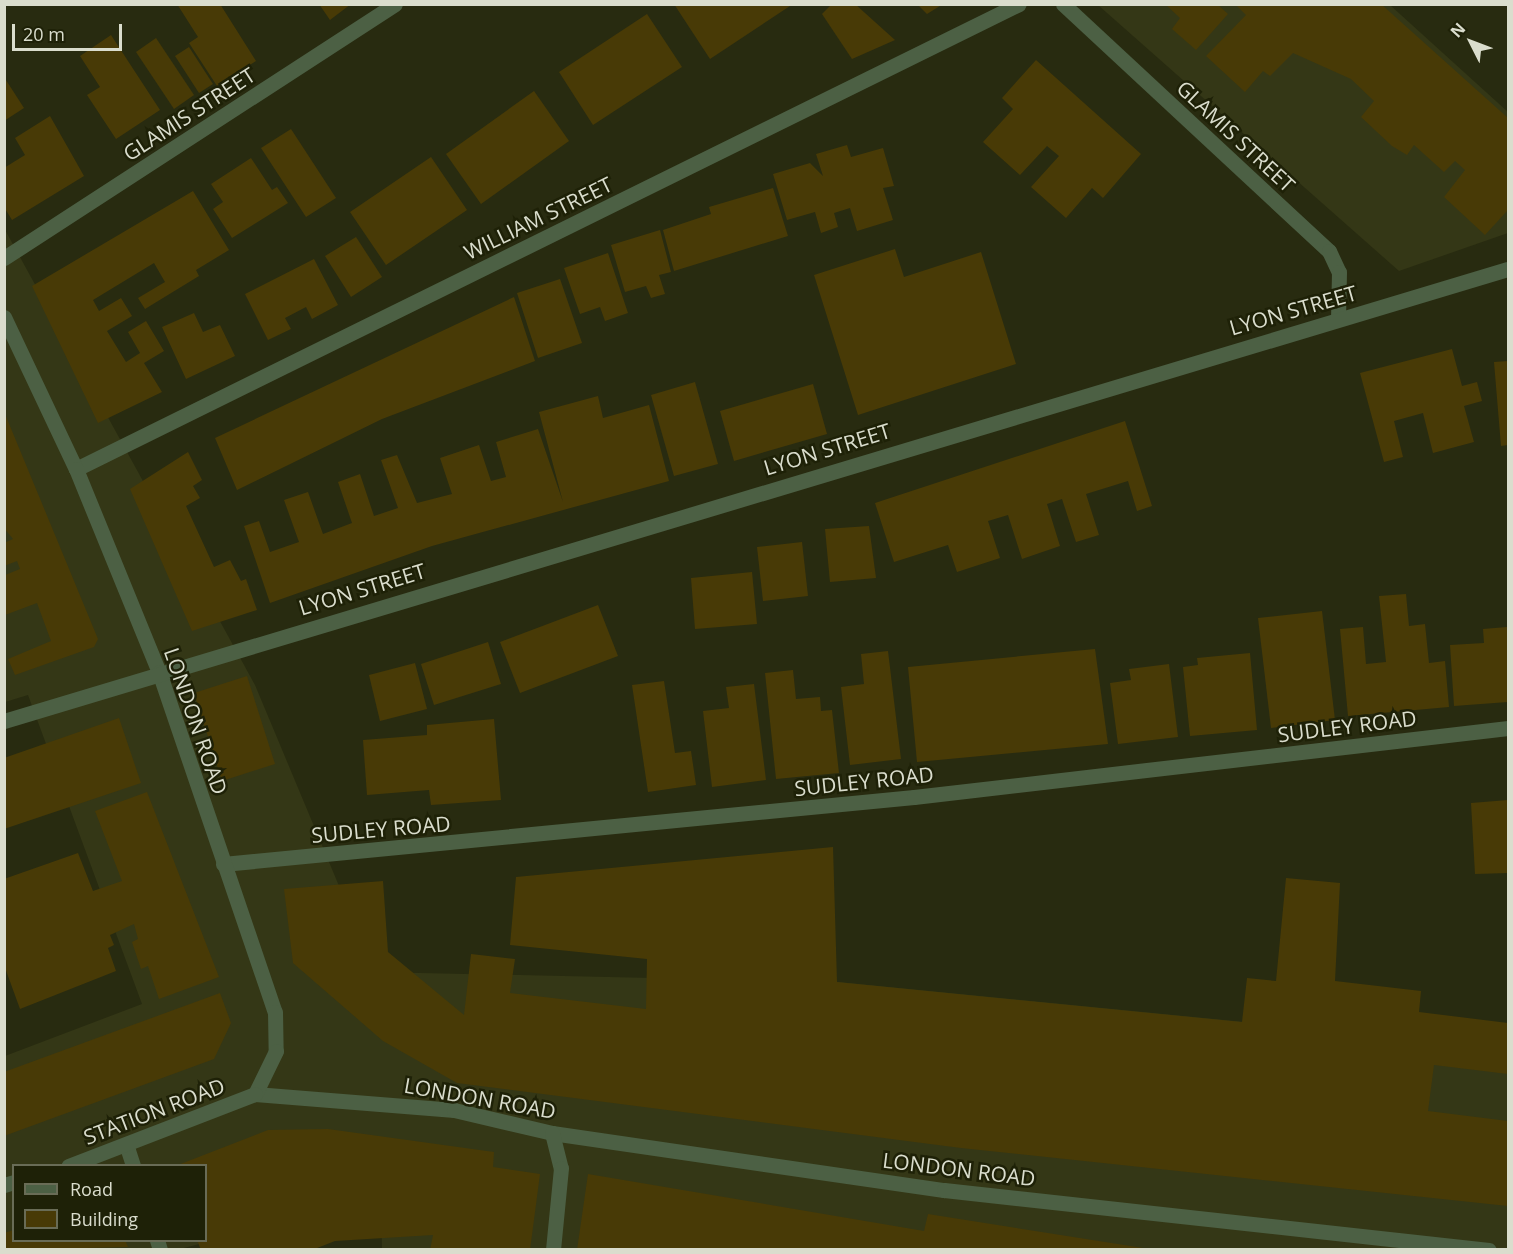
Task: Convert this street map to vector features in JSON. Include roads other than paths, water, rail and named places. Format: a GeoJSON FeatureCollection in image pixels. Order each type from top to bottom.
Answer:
{"type":"FeatureCollection","features":[{"type":"Feature","properties":{"kind":"street","name":"GLAMIS STREET"},"geometry":{"type":"LineString","coordinates":[[4,258],[395,4]]}},
{"type":"Feature","properties":{"kind":"street","name":"WILLIAM STREET"},"geometry":{"type":"LineString","coordinates":[[76,469],[1019,4]]}},
{"type":"Feature","properties":{"kind":"street","name":"GLAMIS STREET"},"geometry":{"type":"LineString","coordinates":[[1063,4],[1329,251],[1339,272],[1338,318]]}},
{"type":"Feature","properties":{"kind":"street","name":"LYON STREET"},"geometry":{"type":"LineString","coordinates":[[4,721],[159,672],[1338,318],[1509,269]]}},
{"type":"Feature","properties":{"kind":"street","name":"LONDON ROAD"},"geometry":{"type":"LineString","coordinates":[[4,317],[76,469],[159,672],[275,1012],[276,1051],[255,1094],[454,1110],[552,1133],[944,1190],[1489,1250]]}},
{"type":"Feature","properties":{"kind":"street","name":"SUDLEY ROAD"},"geometry":{"type":"LineString","coordinates":[[223,864],[890,800],[1509,728]]}},
{"type":"Feature","properties":{"kind":"street","name":"STATION ROAD"},"geometry":{"type":"LineString","coordinates":[[74,1164],[127,1147],[255,1094]]}},
{"type":"Feature","properties":{"kind":"street"},"geometry":{"type":"LineString","coordinates":[[552,1133],[561,1168],[553,1250]]}},
{"type":"Feature","properties":{"kind":"street"},"geometry":{"type":"LineString","coordinates":[[127,1147],[132,1164]]}}]}
